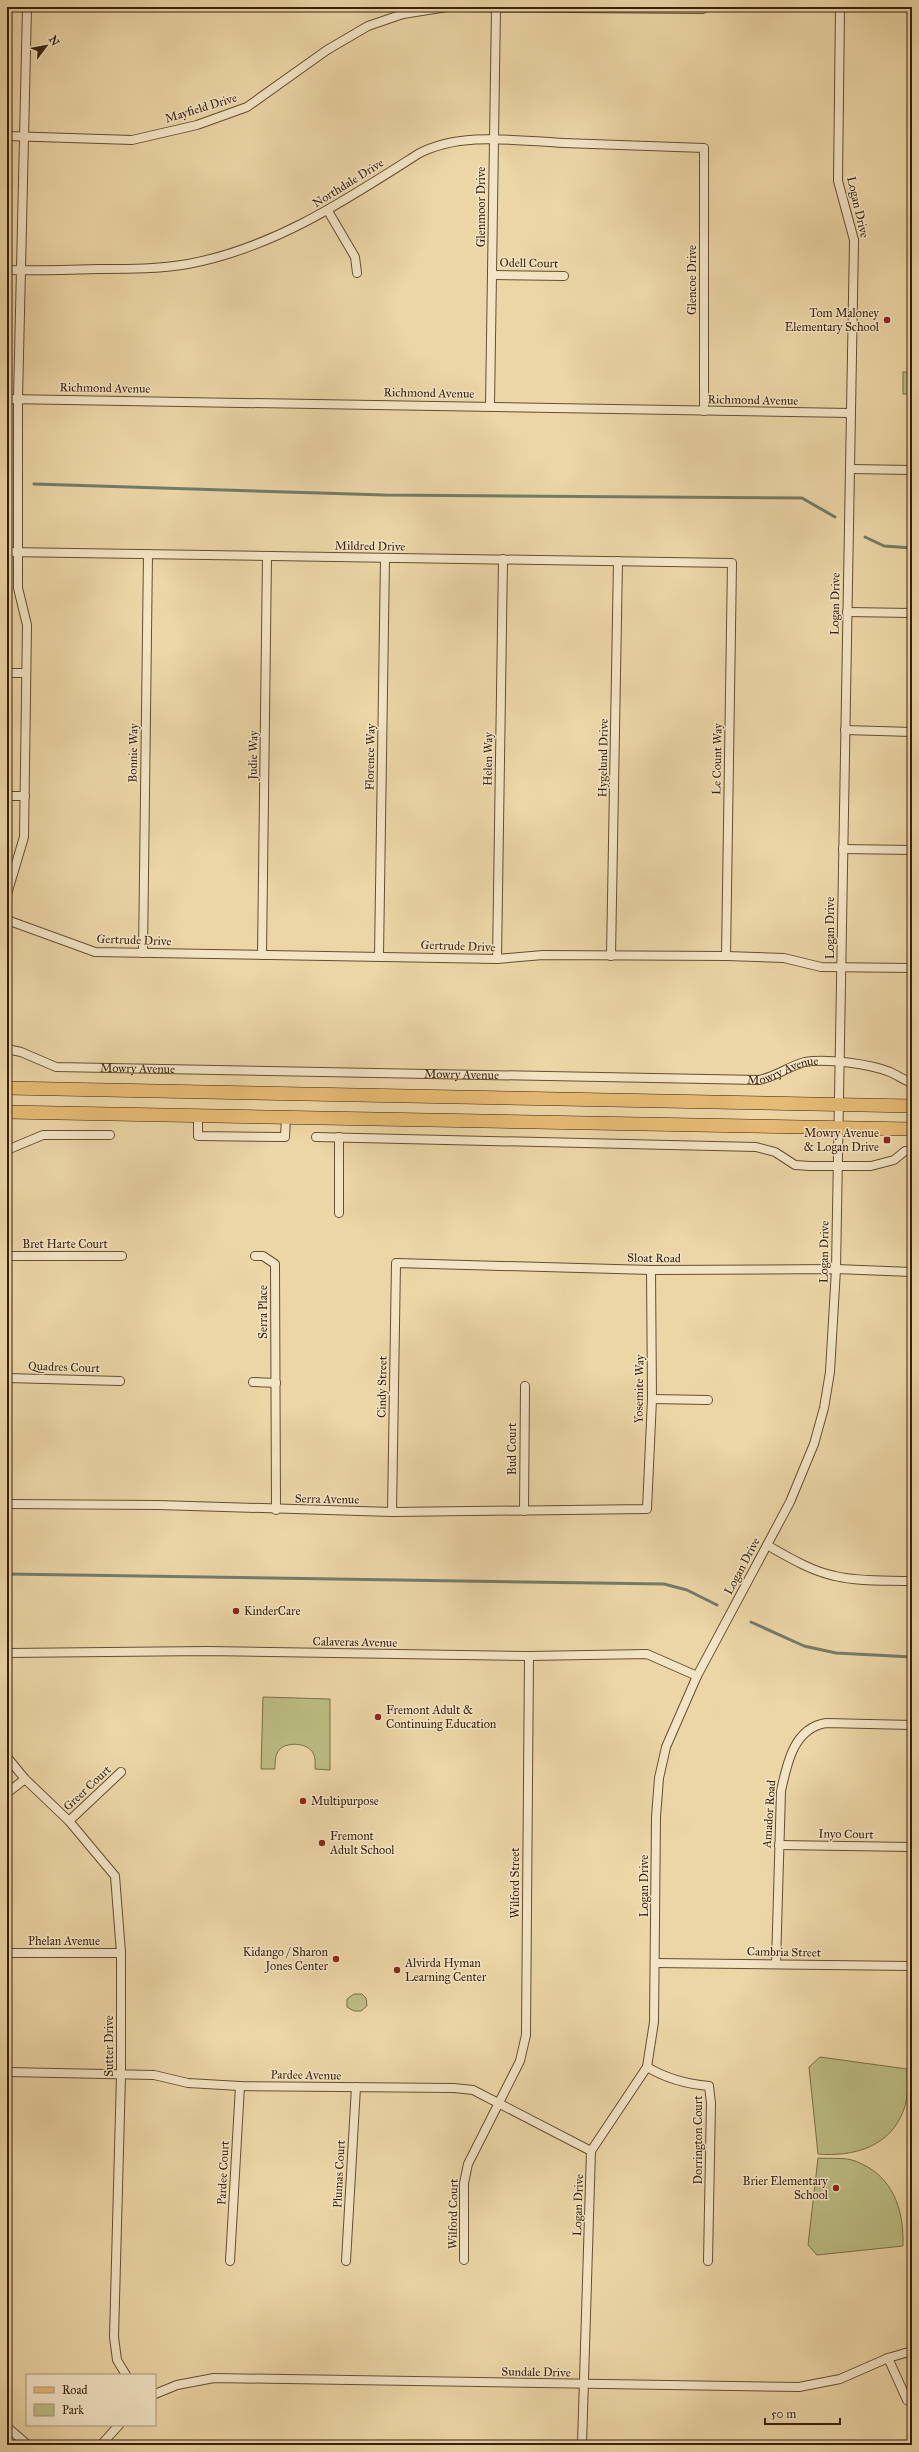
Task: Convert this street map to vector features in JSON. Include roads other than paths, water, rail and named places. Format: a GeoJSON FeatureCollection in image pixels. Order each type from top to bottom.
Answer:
{"type":"FeatureCollection","features":[{"type":"Feature","properties":{"kind":"main road","name":"Mowry Avenue"},"geometry":{"type":"LineString","coordinates":[[7,1088],[838,1103],[912,1106]]}},
{"type":"Feature","properties":{"kind":"main road"},"geometry":{"type":"LineString","coordinates":[[7,1112],[838,1128],[912,1128]]}},
{"type":"Feature","properties":{"kind":"street"},"geometry":{"type":"LineString","coordinates":[[7,894],[24,837],[25,796],[26,625],[18,588],[18,399],[27,7]]}},
{"type":"Feature","properties":{"kind":"street","name":"Mayfield Drive"},"geometry":{"type":"LineString","coordinates":[[7,136],[132,140],[197,125],[247,107],[327,50],[368,26],[403,14],[447,7]]}},
{"type":"Feature","properties":{"kind":"street"},"geometry":{"type":"LineString","coordinates":[[460,7],[703,9]]}},
{"type":"Feature","properties":{"kind":"street","name":"Glenmoor Drive"},"geometry":{"type":"LineString","coordinates":[[490,406],[496,7]]}},
{"type":"Feature","properties":{"kind":"street","name":"Logan Drive"},"geometry":{"type":"LineString","coordinates":[[582,2445],[591,2151],[647,2067],[654,2022],[656,1817],[659,1778],[666,1747],[697,1676],[799,1483],[814,1444],[824,1408],[830,1372],[836,1269],[854,240],[838,181],[840,7]]}},
{"type":"Feature","properties":{"kind":"street","name":"Northdale Drive"},"geometry":{"type":"LineString","coordinates":[[7,270],[152,268],[188,264],[238,251],[276,237],[328,212],[430,147],[452,142],[493,141],[704,148]]}},
{"type":"Feature","properties":{"kind":"street","name":"Glencoe Drive"},"geometry":{"type":"LineString","coordinates":[[704,148],[704,411]]}},
{"type":"Feature","properties":{"kind":"street"},"geometry":{"type":"LineString","coordinates":[[328,212],[354,257],[357,273]]}},
{"type":"Feature","properties":{"kind":"street","name":"Odell Court"},"geometry":{"type":"LineString","coordinates":[[493,275],[564,276]]}},
{"type":"Feature","properties":{"kind":"street","name":"Richmond Avenue"},"geometry":{"type":"LineString","coordinates":[[7,399],[850,413]]}},
{"type":"Feature","properties":{"kind":"street"},"geometry":{"type":"LineString","coordinates":[[850,469],[912,470]]}},
{"type":"Feature","properties":{"kind":"street","name":"Mildred Drive"},"geometry":{"type":"LineString","coordinates":[[7,552],[732,563]]}},
{"type":"Feature","properties":{"kind":"street","name":"Bonnie Way"},"geometry":{"type":"LineString","coordinates":[[143,953],[148,554]]}},
{"type":"Feature","properties":{"kind":"street","name":"Judie Way"},"geometry":{"type":"LineString","coordinates":[[262,955],[267,556]]}},
{"type":"Feature","properties":{"kind":"street","name":"Florence Way"},"geometry":{"type":"LineString","coordinates":[[379,956],[385,558]]}},
{"type":"Feature","properties":{"kind":"street","name":"Helen Way"},"geometry":{"type":"LineString","coordinates":[[497,959],[503,559]]}},
{"type":"Feature","properties":{"kind":"street","name":"Hygelund Drive"},"geometry":{"type":"LineString","coordinates":[[611,956],[618,561]]}},
{"type":"Feature","properties":{"kind":"street","name":"Le Count Way"},"geometry":{"type":"LineString","coordinates":[[726,956],[732,563]]}},
{"type":"Feature","properties":{"kind":"street"},"geometry":{"type":"LineString","coordinates":[[847,612],[912,613]]}},
{"type":"Feature","properties":{"kind":"street"},"geometry":{"type":"LineString","coordinates":[[7,672],[26,672]]}},
{"type":"Feature","properties":{"kind":"street"},"geometry":{"type":"LineString","coordinates":[[845,730],[912,732]]}},
{"type":"Feature","properties":{"kind":"street"},"geometry":{"type":"LineString","coordinates":[[7,796],[25,796]]}},
{"type":"Feature","properties":{"kind":"street"},"geometry":{"type":"LineString","coordinates":[[843,849],[912,850]]}},
{"type":"Feature","properties":{"kind":"street","name":"Gertrude Drive"},"geometry":{"type":"LineString","coordinates":[[7,920],[95,952],[497,959],[543,955],[726,956],[784,958],[821,967],[842,966],[912,968]]}},
{"type":"Feature","properties":{"kind":"street","name":"Mowry Avenue"},"geometry":{"type":"LineString","coordinates":[[7,1049],[21,1052],[56,1067],[759,1080],[774,1077],[804,1062],[819,1061],[889,1072],[912,1083]]}},
{"type":"Feature","properties":{"kind":"street"},"geometry":{"type":"LineString","coordinates":[[198,1116],[198,1136],[285,1138],[286,1117]]}},
{"type":"Feature","properties":{"kind":"street"},"geometry":{"type":"LineString","coordinates":[[7,1150],[43,1135],[110,1135]]}},
{"type":"Feature","properties":{"kind":"street"},"geometry":{"type":"LineString","coordinates":[[316,1137],[756,1147],[775,1152],[795,1164],[837,1166],[871,1166],[894,1160],[905,1151],[912,1151]]}},
{"type":"Feature","properties":{"kind":"street"},"geometry":{"type":"LineString","coordinates":[[339,1137],[339,1213]]}},
{"type":"Feature","properties":{"kind":"street","name":"Bret Harte Court"},"geometry":{"type":"LineString","coordinates":[[7,1256],[122,1256]]}},
{"type":"Feature","properties":{"kind":"street","name":"Serra Place"},"geometry":{"type":"LineString","coordinates":[[255,1256],[263,1256],[275,1264],[276,1510]]}},
{"type":"Feature","properties":{"kind":"street","name":"Sloat Road"},"geometry":{"type":"LineString","coordinates":[[396,1263],[651,1270],[836,1269],[912,1272]]}},
{"type":"Feature","properties":{"kind":"street","name":"Cindy Street"},"geometry":{"type":"LineString","coordinates":[[392,1512],[396,1263]]}},
{"type":"Feature","properties":{"kind":"street","name":"Yosemite Way"},"geometry":{"type":"LineString","coordinates":[[647,1509],[652,1399],[651,1270]]}},
{"type":"Feature","properties":{"kind":"street","name":"Quadres Court"},"geometry":{"type":"LineString","coordinates":[[7,1378],[120,1381]]}},
{"type":"Feature","properties":{"kind":"street"},"geometry":{"type":"LineString","coordinates":[[253,1382],[276,1382]]}},
{"type":"Feature","properties":{"kind":"street","name":"Bud Court"},"geometry":{"type":"LineString","coordinates":[[524,1511],[525,1386]]}},
{"type":"Feature","properties":{"kind":"street"},"geometry":{"type":"LineString","coordinates":[[652,1399],[708,1400]]}},
{"type":"Feature","properties":{"kind":"street","name":"Serra Avenue"},"geometry":{"type":"LineString","coordinates":[[7,1504],[158,1505],[276,1510],[392,1512],[647,1509]]}},
{"type":"Feature","properties":{"kind":"street"},"geometry":{"type":"LineString","coordinates":[[767,1545],[810,1568],[834,1576],[854,1579],[912,1580]]}},
{"type":"Feature","properties":{"kind":"street","name":"Calaveras Avenue"},"geometry":{"type":"LineString","coordinates":[[7,1652],[208,1651],[529,1656],[647,1654],[697,1676]]}},
{"type":"Feature","properties":{"kind":"street","name":"Wilford Street"},"geometry":{"type":"LineString","coordinates":[[500,2105],[520,2061],[526,2035],[529,1656]]}},
{"type":"Feature","properties":{"kind":"street","name":"Amador Road"},"geometry":{"type":"LineString","coordinates":[[776,1964],[781,1791],[787,1763],[802,1734],[814,1725],[826,1723],[912,1725]]}},
{"type":"Feature","properties":{"kind":"street","name":"Sutter Drive"},"geometry":{"type":"LineString","coordinates":[[7,1757],[25,1779],[69,1821],[115,1876],[121,1953],[121,2075],[114,2337],[117,2360],[125,2374]]}},
{"type":"Feature","properties":{"kind":"street","name":"Greer Court"},"geometry":{"type":"LineString","coordinates":[[69,1821],[121,1772]]}},
{"type":"Feature","properties":{"kind":"street"},"geometry":{"type":"LineString","coordinates":[[7,1793],[25,1779]]}},
{"type":"Feature","properties":{"kind":"street","name":"Inyo Court"},"geometry":{"type":"LineString","coordinates":[[779,1845],[912,1847]]}},
{"type":"Feature","properties":{"kind":"street","name":"Phelan Avenue"},"geometry":{"type":"LineString","coordinates":[[7,1953],[121,1953]]}},
{"type":"Feature","properties":{"kind":"street","name":"Cambria Street"},"geometry":{"type":"LineString","coordinates":[[655,1963],[912,1966]]}},
{"type":"Feature","properties":{"kind":"street","name":"Dorrington Court"},"geometry":{"type":"LineString","coordinates":[[647,2067],[666,2078],[688,2084],[709,2086],[711,2103],[708,2261]]}},
{"type":"Feature","properties":{"kind":"street","name":"Pardee Avenue"},"geometry":{"type":"LineString","coordinates":[[7,2072],[154,2076],[188,2083],[240,2086],[454,2088],[473,2090],[591,2151]]}},
{"type":"Feature","properties":{"kind":"street","name":"Pardee Court"},"geometry":{"type":"LineString","coordinates":[[230,2261],[240,2086]]}},
{"type":"Feature","properties":{"kind":"street","name":"Plumas Court"},"geometry":{"type":"LineString","coordinates":[[346,2261],[356,2087]]}},
{"type":"Feature","properties":{"kind":"street","name":"Wilford Court"},"geometry":{"type":"LineString","coordinates":[[464,2260],[464,2183],[468,2164],[500,2105]]}},
{"type":"Feature","properties":{"kind":"street","name":"Sundale Drive"},"geometry":{"type":"LineString","coordinates":[[156,2394],[177,2384],[214,2378],[584,2385],[799,2387],[840,2379],[888,2358],[912,2351]]}},
{"type":"Feature","properties":{"kind":"street"},"geometry":{"type":"LineString","coordinates":[[888,2358],[907,2400]]}},
{"type":"Feature","properties":{"kind":"street"},"geometry":{"type":"LineString","coordinates":[[101,2445],[118,2426]]}},
{"type":"Feature","properties":{"kind":"street"},"geometry":{"type":"LineString","coordinates":[[7,2427],[28,2445]]}},
{"type":"Feature","properties":{"kind":"waterway"},"geometry":{"type":"LineString","coordinates":[[34,484],[385,495],[802,498],[835,517]]}},
{"type":"Feature","properties":{"kind":"waterway"},"geometry":{"type":"LineString","coordinates":[[865,537],[884,546],[912,548]]}},
{"type":"Feature","properties":{"kind":"waterway"},"geometry":{"type":"LineString","coordinates":[[7,1574],[664,1584],[687,1590],[717,1605]]}},
{"type":"Feature","properties":{"kind":"waterway"},"geometry":{"type":"LineString","coordinates":[[751,1622],[804,1646],[836,1653],[912,1657]]}},
{"type":"Feature","properties":{"kind":"place","name":"Tom Maloney Elementary School"},"geometry":{"type":"Point","coordinates":[887,320]}},
{"type":"Feature","properties":{"kind":"place","name":"Mowry Avenue & Logan Drive"},"geometry":{"type":"Point","coordinates":[887,1140]}},
{"type":"Feature","properties":{"kind":"place","name":"KinderCare"},"geometry":{"type":"Point","coordinates":[236,1611]}},
{"type":"Feature","properties":{"kind":"place","name":"Fremont Adult & Continuing Education"},"geometry":{"type":"Point","coordinates":[378,1717]}},
{"type":"Feature","properties":{"kind":"place","name":"Multipurpose"},"geometry":{"type":"Point","coordinates":[303,1801]}},
{"type":"Feature","properties":{"kind":"place","name":"Fremont Adult School"},"geometry":{"type":"Point","coordinates":[322,1843]}},
{"type":"Feature","properties":{"kind":"place","name":"Kidango / Sharon Jones Center"},"geometry":{"type":"Point","coordinates":[336,1959]}},
{"type":"Feature","properties":{"kind":"place","name":"Alvirda Hyman Learning Center"},"geometry":{"type":"Point","coordinates":[397,1970]}},
{"type":"Feature","properties":{"kind":"place","name":"Brier Elementary School"},"geometry":{"type":"Point","coordinates":[836,2188]}}]}
